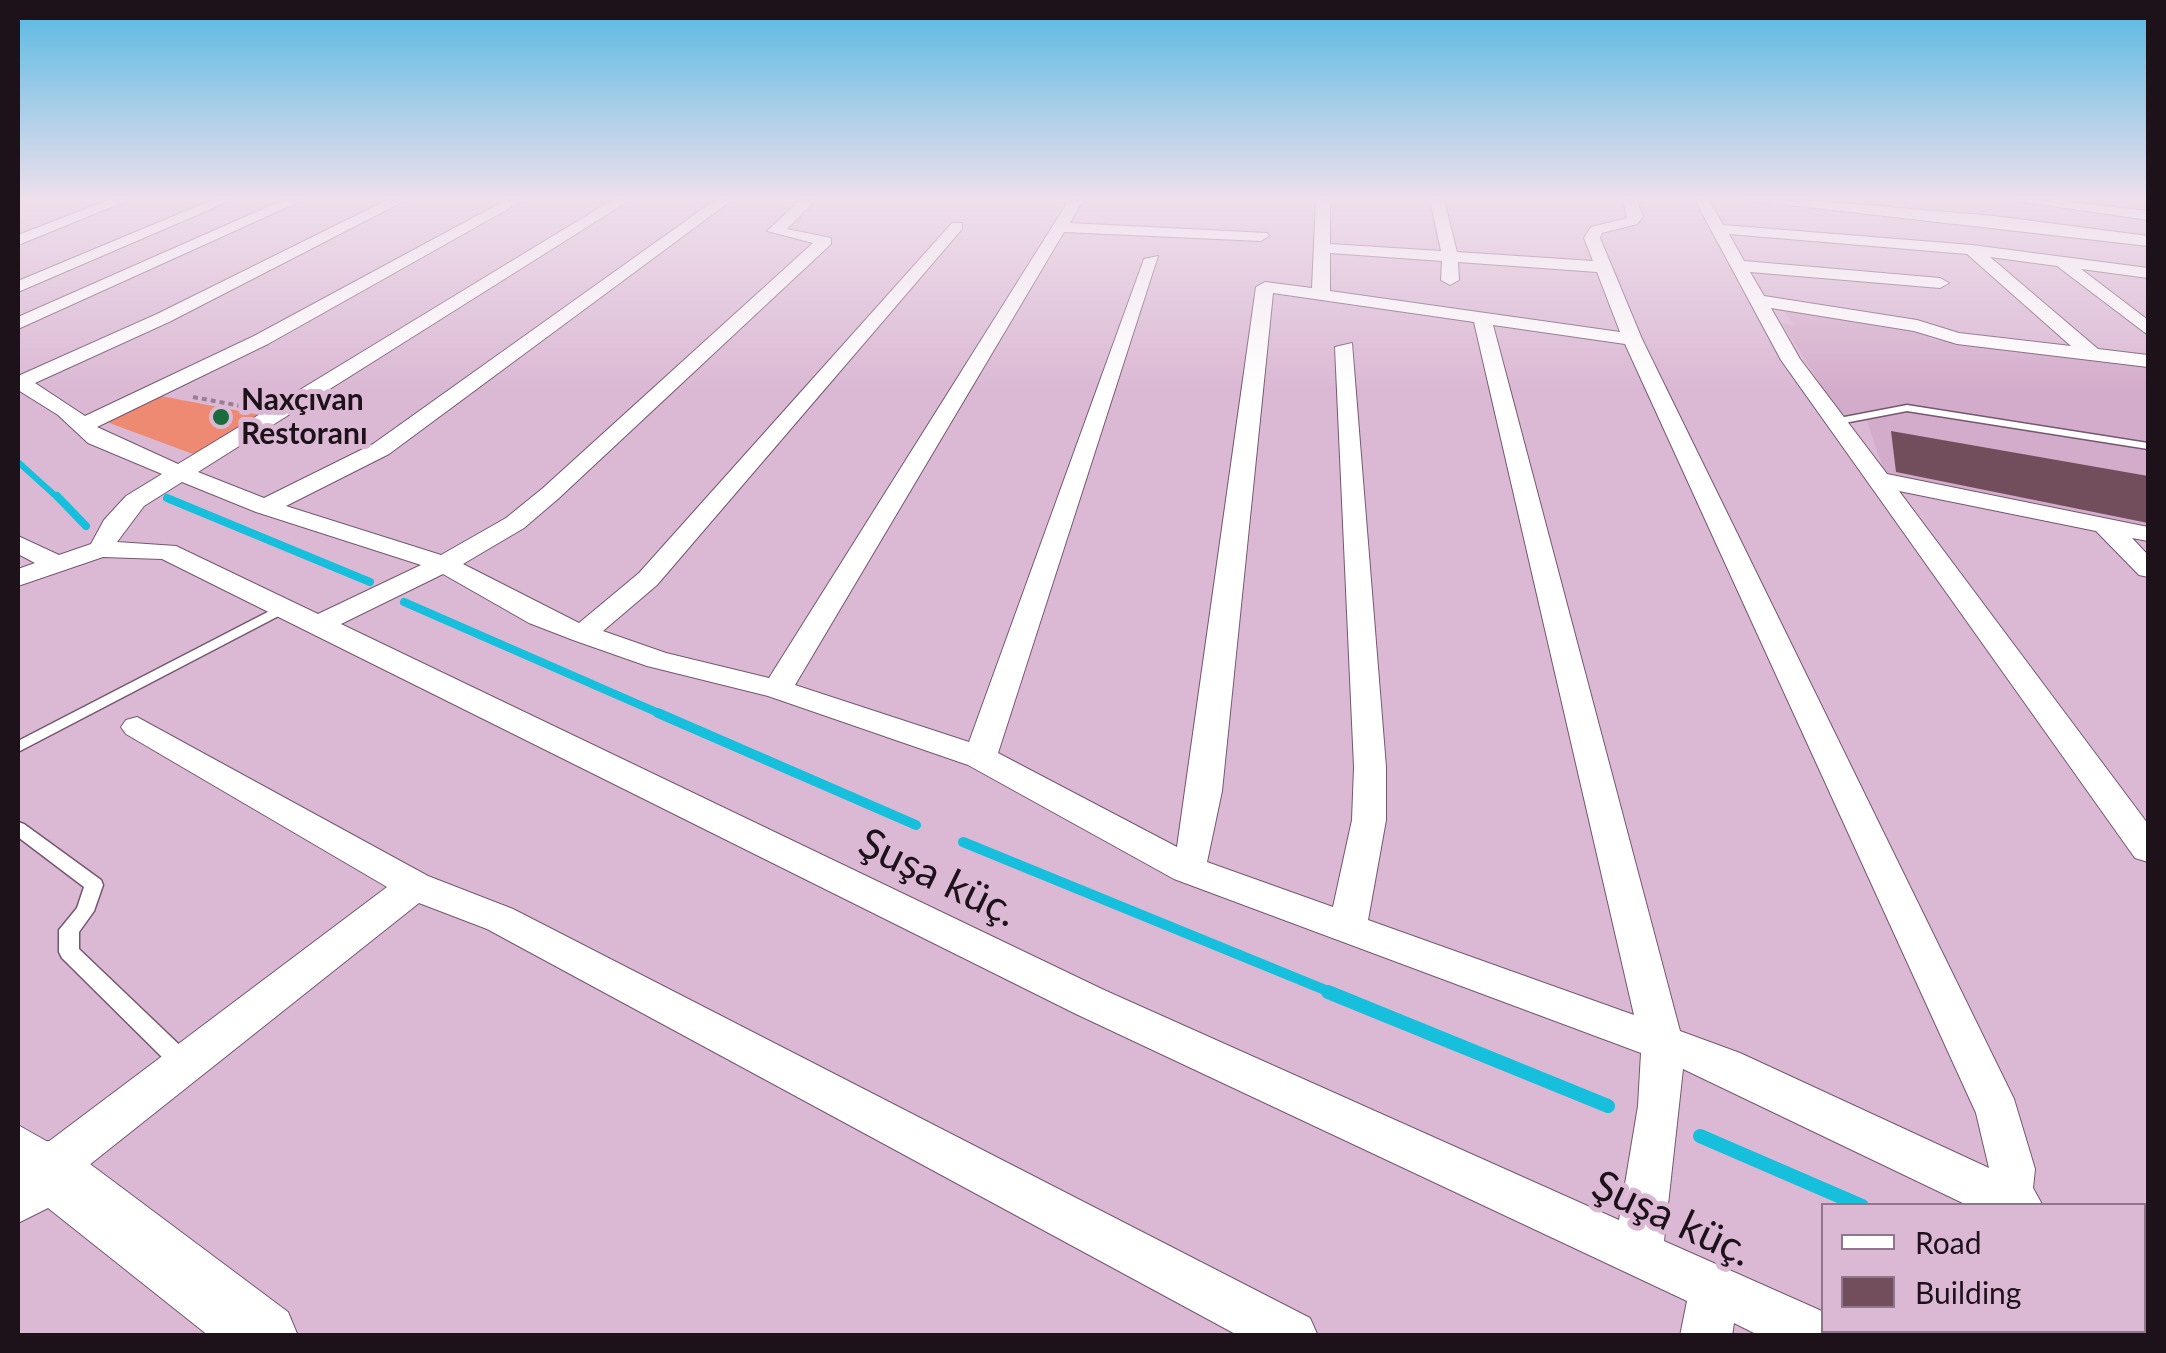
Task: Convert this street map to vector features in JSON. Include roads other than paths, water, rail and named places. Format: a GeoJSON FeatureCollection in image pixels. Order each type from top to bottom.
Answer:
{"type":"FeatureCollection","features":[{"type":"Feature","properties":{"kind":"street"},"geometry":{"type":"LineString","coordinates":[[18,287],[75,263]]}},
{"type":"Feature","properties":{"kind":"street"},"geometry":{"type":"LineString","coordinates":[[18,324],[154,263]]}},
{"type":"Feature","properties":{"kind":"street"},"geometry":{"type":"LineString","coordinates":[[18,382],[163,318],[273,263]]}},
{"type":"Feature","properties":{"kind":"street"},"geometry":{"type":"LineString","coordinates":[[82,426],[262,340],[402,263]]}},
{"type":"Feature","properties":{"kind":"street"},"geometry":{"type":"LineString","coordinates":[[100,549],[113,525],[136,502],[521,263]]}},
{"type":"Feature","properties":{"kind":"street"},"geometry":{"type":"LineString","coordinates":[[265,507],[380,450],[638,263]]}},
{"type":"Feature","properties":{"kind":"street"},"geometry":{"type":"LineString","coordinates":[[321,623],[444,564],[514,523],[801,263]]}},
{"type":"Feature","properties":{"kind":"street"},"geometry":{"type":"LineString","coordinates":[[583,634],[648,579],[924,263]]}},
{"type":"Feature","properties":{"kind":"street"},"geometry":{"type":"LineString","coordinates":[[777,689],[1038,263]]}},
{"type":"Feature","properties":{"kind":"street"},"geometry":{"type":"LineString","coordinates":[[980,757],[1151,263]]}},
{"type":"Feature","properties":{"kind":"street"},"geometry":{"type":"LineString","coordinates":[[1321,293],[1322,263]]}},
{"type":"Feature","properties":{"kind":"street"},"geometry":{"type":"LineString","coordinates":[[1450,263],[1450,280]]}},
{"type":"Feature","properties":{"kind":"street"},"geometry":{"type":"LineString","coordinates":[[1550,263],[1604,267]]}},
{"type":"Feature","properties":{"kind":"street"},"geometry":{"type":"LineString","coordinates":[[18,382],[66,410],[96,438],[179,473],[265,507],[444,564],[539,617],[583,634],[657,660],[777,689],[980,757],[1187,868],[1741,1074],[2014,1202],[2012,1169],[1998,1113],[1632,339],[1602,263]]}},
{"type":"Feature","properties":{"kind":"street"},"geometry":{"type":"LineString","coordinates":[[1737,263],[1834,422],[2148,848]]}},
{"type":"Feature","properties":{"kind":"street"},"geometry":{"type":"LineString","coordinates":[[1987,263],[2093,354]]}},
{"type":"Feature","properties":{"kind":"street"},"geometry":{"type":"LineString","coordinates":[[2062,263],[2148,329]]}},
{"type":"Feature","properties":{"kind":"street"},"geometry":{"type":"LineString","coordinates":[[2069,263],[2148,273]]}},
{"type":"Feature","properties":{"kind":"street"},"geometry":{"type":"LineString","coordinates":[[1738,266],[1940,283]]}},
{"type":"Feature","properties":{"kind":"street"},"geometry":{"type":"LineString","coordinates":[[1187,868],[1199,834],[1263,290],[1276,286],[1483,320],[1632,339]]}},
{"type":"Feature","properties":{"kind":"street"},"geometry":{"type":"LineString","coordinates":[[1757,300],[1917,326],[1957,338],[2148,362]]}},
{"type":"Feature","properties":{"kind":"street"},"geometry":{"type":"LineString","coordinates":[[2124,310],[2148,314]]}},
{"type":"Feature","properties":{"kind":"street"},"geometry":{"type":"LineString","coordinates":[[1483,320],[1662,1044],[1660,1106],[1638,1252]]}},
{"type":"Feature","properties":{"kind":"street"},"geometry":{"type":"LineString","coordinates":[[1345,347],[1370,767],[1369,820],[1347,930]]}},
{"type":"Feature","properties":{"kind":"street"},"geometry":{"type":"LineString","coordinates":[[1876,479],[2148,534]]}},
{"type":"Feature","properties":{"kind":"street"},"geometry":{"type":"LineString","coordinates":[[2104,525],[2148,569]]}},
{"type":"Feature","properties":{"kind":"street"},"geometry":{"type":"LineString","coordinates":[[18,544],[53,562]]}},
{"type":"Feature","properties":{"kind":"street","name":"Şuşa küç."},"geometry":{"type":"LineString","coordinates":[[18,578],[53,562],[100,549],[166,551],[287,606],[1090,1002],[1638,1252],[1710,1312],[1818,1336]]}},
{"type":"Feature","properties":{"kind":"street"},"geometry":{"type":"LineString","coordinates":[[138,727],[415,886],[500,919],[1292,1336]]}},
{"type":"Feature","properties":{"kind":"street"},"geometry":{"type":"LineString","coordinates":[[264,1336],[28,1169],[183,1063],[415,886]]}},
{"type":"Feature","properties":{"kind":"lane"},"geometry":{"type":"LineString","coordinates":[[1834,422],[1908,408],[2148,446]]}},
{"type":"Feature","properties":{"kind":"lane"},"geometry":{"type":"LineString","coordinates":[[18,746],[287,606]]}},
{"type":"Feature","properties":{"kind":"lane"},"geometry":{"type":"LineString","coordinates":[[18,828],[94,885],[85,910],[69,930],[69,952],[183,1063]]}},
{"type":"Feature","properties":{"kind":"waterway"},"geometry":{"type":"LineString","coordinates":[[18,462],[59,499]]}},
{"type":"Feature","properties":{"kind":"waterway"},"geometry":{"type":"LineString","coordinates":[[57,496],[86,526]]}},
{"type":"Feature","properties":{"kind":"waterway"},"geometry":{"type":"LineString","coordinates":[[167,498],[370,582]]}},
{"type":"Feature","properties":{"kind":"waterway"},"geometry":{"type":"LineString","coordinates":[[404,602],[663,715]]}},
{"type":"Feature","properties":{"kind":"waterway"},"geometry":{"type":"LineString","coordinates":[[658,713],[916,825]]}},
{"type":"Feature","properties":{"kind":"waterway"},"geometry":{"type":"LineString","coordinates":[[963,842],[1335,994]]}},
{"type":"Feature","properties":{"kind":"waterway"},"geometry":{"type":"LineString","coordinates":[[1328,992],[1608,1106]]}},
{"type":"Feature","properties":{"kind":"waterway"},"geometry":{"type":"LineString","coordinates":[[1700,1136],[1855,1203]]}},
{"type":"Feature","properties":{"kind":"place","name":"Naxçıvan Restoranı"},"geometry":{"type":"Point","coordinates":[221,417]}}]}
